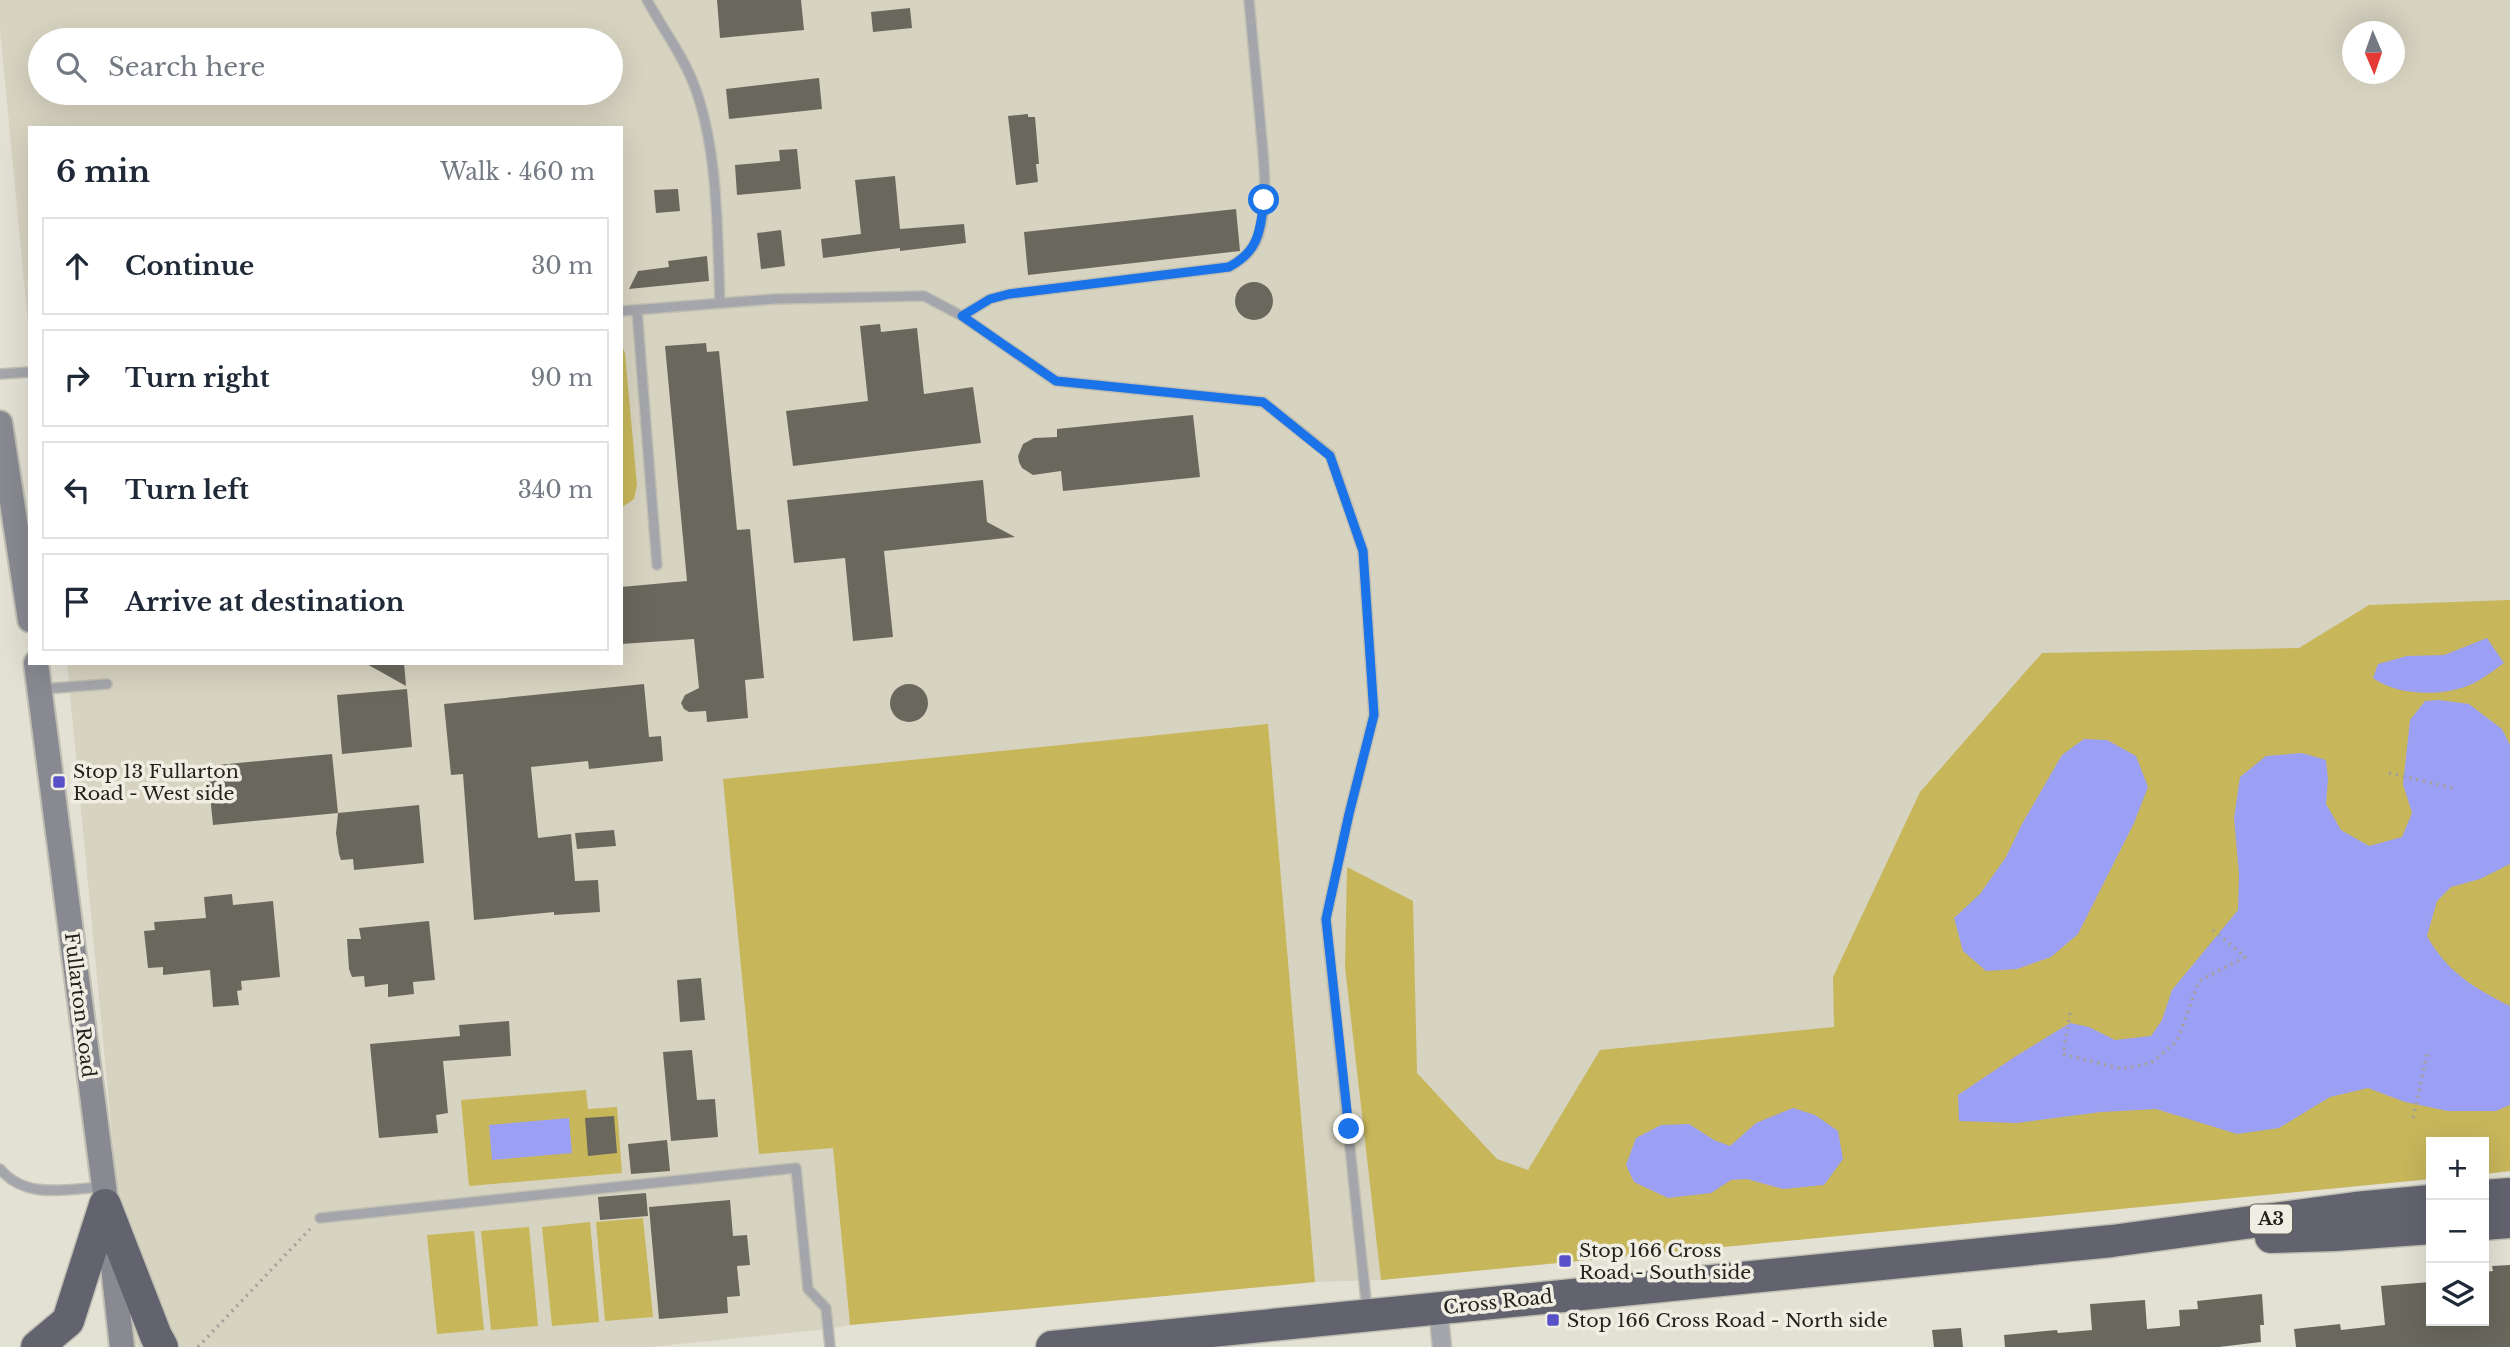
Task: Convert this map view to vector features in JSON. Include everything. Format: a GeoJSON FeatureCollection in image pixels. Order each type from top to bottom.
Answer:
{"type":"FeatureCollection","features":[{"type":"Feature","properties":{"kind":"highway"},"geometry":{"type":"LineString","coordinates":[[2489,1196],[2510,1194]]}},
{"type":"Feature","properties":{"kind":"highway"},"geometry":{"type":"LineString","coordinates":[[37,1347],[68,1321],[104,1196]]}},
{"type":"Feature","properties":{"kind":"highway"},"geometry":{"type":"LineString","coordinates":[[104,1196],[162,1347]]}},
{"type":"Feature","properties":{"kind":"highway","name":"Cross Road"},"geometry":{"type":"LineString","coordinates":[[1052,1347],[2112,1241],[2355,1208],[2426,1201]]}},
{"type":"Feature","properties":{"kind":"highway"},"geometry":{"type":"LineString","coordinates":[[2489,1224],[2510,1222]]}},
{"type":"Feature","properties":{"kind":"highway","name":"Cross Road"},"geometry":{"type":"LineString","coordinates":[[2112,1241],[2335,1235],[2426,1228]]}},
{"type":"Feature","properties":{"kind":"main road"},"geometry":{"type":"LineString","coordinates":[[0,423],[28,607]]}},
{"type":"Feature","properties":{"kind":"main road","name":"Fullarton Road"},"geometry":{"type":"LineString","coordinates":[[36,665],[122,1347]]}},
{"type":"Feature","properties":{"kind":"street"},"geometry":{"type":"LineString","coordinates":[[1438,1308],[1442,1347]]}},
{"type":"Feature","properties":{"kind":"lane"},"geometry":{"type":"LineString","coordinates":[[647,0],[686,67],[700,100],[711,164],[720,303]]}},
{"type":"Feature","properties":{"kind":"lane"},"geometry":{"type":"LineString","coordinates":[[962,316],[990,299],[1009,294],[1229,267],[1250,252],[1261,224],[1264,200],[1249,0]]}},
{"type":"Feature","properties":{"kind":"lane"},"geometry":{"type":"LineString","coordinates":[[623,311],[775,299],[924,296],[962,316],[1056,381],[1263,402],[1330,456],[1363,551],[1374,715],[1326,919],[1367,1315]]}},
{"type":"Feature","properties":{"kind":"lane"},"geometry":{"type":"LineString","coordinates":[[637,310],[657,565]]}},
{"type":"Feature","properties":{"kind":"lane"},"geometry":{"type":"LineString","coordinates":[[0,374],[28,372]]}},
{"type":"Feature","properties":{"kind":"lane"},"geometry":{"type":"LineString","coordinates":[[40,689],[107,684]]}},
{"type":"Feature","properties":{"kind":"lane"},"geometry":{"type":"LineString","coordinates":[[320,1218],[796,1168],[808,1289],[826,1308],[830,1347]]}},
{"type":"Feature","properties":{"kind":"lane"},"geometry":{"type":"LineString","coordinates":[[0,1169],[8,1179],[38,1191],[104,1196]]}},
{"type":"Feature","properties":{"kind":"path"},"geometry":{"type":"LineString","coordinates":[[2389,773],[2454,788]]}},
{"type":"Feature","properties":{"kind":"path"},"geometry":{"type":"LineString","coordinates":[[2070,1013],[2063,1054],[2122,1069],[2151,1063],[2177,1041],[2199,981],[2245,957],[2213,930]]}},
{"type":"Feature","properties":{"kind":"path"},"geometry":{"type":"LineString","coordinates":[[2413,1118],[2427,1054]]}},
{"type":"Feature","properties":{"kind":"path"},"geometry":{"type":"LineString","coordinates":[[198,1347],[320,1218]]}},
{"type":"Feature","properties":{"kind":"shaded area"},"geometry":{"type":"Polygon","coordinates":[[[0,0],[2510,0],[2510,1171],[2489,1173],[2489,1137],[2426,1137],[2426,1179],[1381,1280],[1315,1282],[850,1325],[651,1347],[138,1347],[135,1343],[123,1250],[67,665],[623,665],[623,126],[28,126],[28,324],[0,29],[0,0]]]}},
{"type":"Feature","properties":{"kind":"shaded area"},"geometry":{"type":"Polygon","coordinates":[[[623,348],[637,485],[634,499],[623,507],[623,348]]]}},
{"type":"Feature","properties":{"kind":"shaded area"},"geometry":{"type":"Polygon","coordinates":[[[2510,600],[2510,1171],[2489,1173],[2489,1137],[2426,1137],[2426,1179],[1381,1280],[1345,967],[1347,867],[1413,901],[1417,1073],[1497,1159],[1528,1170],[1600,1050],[1834,1027],[1833,977],[1920,792],[2042,653],[2299,648],[2369,605],[2510,600]]]}},
{"type":"Feature","properties":{"kind":"shaded area"},"geometry":{"type":"Polygon","coordinates":[[[1268,724],[1315,1282],[850,1325],[833,1148],[759,1154],[723,779],[1268,724]]]}},
{"type":"Feature","properties":{"kind":"shaded area"},"geometry":{"type":"Polygon","coordinates":[[[586,1090],[588,1109],[617,1107],[622,1173],[469,1186],[461,1100],[586,1090]]]}},
{"type":"Feature","properties":{"kind":"shaded area"},"geometry":{"type":"Polygon","coordinates":[[[643,1218],[653,1317],[605,1321],[596,1222],[643,1218]]]}},
{"type":"Feature","properties":{"kind":"shaded area"},"geometry":{"type":"Polygon","coordinates":[[[590,1222],[599,1322],[552,1326],[542,1227],[590,1222]]]}},
{"type":"Feature","properties":{"kind":"shaded area"},"geometry":{"type":"Polygon","coordinates":[[[529,1227],[538,1326],[491,1330],[481,1231],[529,1227]]]}},
{"type":"Feature","properties":{"kind":"shaded area"},"geometry":{"type":"Polygon","coordinates":[[[474,1231],[484,1330],[437,1334],[427,1235],[474,1231]]]}},
{"type":"Feature","properties":{"kind":"water"},"geometry":{"type":"Polygon","coordinates":[[[2487,638],[2504,663],[2480,680],[2461,688],[2421,693],[2395,688],[2373,678],[2378,664],[2407,656],[2444,655],[2487,638]]]}},
{"type":"Feature","properties":{"kind":"water"},"geometry":{"type":"Polygon","coordinates":[[[2425,701],[2469,704],[2502,729],[2510,745],[2510,864],[2480,879],[2451,887],[2437,901],[2427,936],[2443,960],[2462,978],[2510,1006],[2510,1105],[2496,1111],[2448,1111],[2405,1102],[2368,1088],[2330,1097],[2279,1128],[2237,1134],[2156,1109],[2101,1112],[2017,1123],[1959,1121],[1958,1095],[2070,1023],[2089,1027],[2115,1040],[2151,1036],[2162,1020],[2172,990],[2238,910],[2239,874],[2234,818],[2240,777],[2266,756],[2302,753],[2326,760],[2326,804],[2341,830],[2369,846],[2402,837],[2412,813],[2403,784],[2410,720],[2425,701]]]}},
{"type":"Feature","properties":{"kind":"water"},"geometry":{"type":"Polygon","coordinates":[[[2084,739],[2107,740],[2136,756],[2148,787],[2134,823],[2078,934],[2051,957],[2017,969],[1986,971],[1963,951],[1954,918],[1980,894],[2006,857],[2062,755],[2084,739]]]}},
{"type":"Feature","properties":{"kind":"water"},"geometry":{"type":"Polygon","coordinates":[[[1793,1108],[1815,1115],[1838,1131],[1843,1159],[1824,1185],[1783,1189],[1747,1179],[1731,1180],[1711,1193],[1668,1198],[1634,1182],[1626,1165],[1636,1138],[1661,1125],[1689,1124],[1714,1140],[1730,1146],[1756,1123],[1793,1108]]]}},
{"type":"Feature","properties":{"kind":"water"},"geometry":{"type":"Polygon","coordinates":[[[569,1118],[572,1153],[492,1160],[489,1125],[569,1118]]]}},
{"type":"Feature","properties":{"kind":"building"},"geometry":{"type":"Polygon","coordinates":[[[717,0],[801,0],[804,30],[720,38],[717,0]]]}},
{"type":"Feature","properties":{"kind":"building"},"geometry":{"type":"Polygon","coordinates":[[[910,8],[912,28],[873,32],[871,12],[910,8]]]}},
{"type":"Feature","properties":{"kind":"building"},"geometry":{"type":"Polygon","coordinates":[[[819,78],[822,109],[729,119],[726,89],[819,78]]]}},
{"type":"Feature","properties":{"kind":"building"},"geometry":{"type":"Polygon","coordinates":[[[1028,114],[1028,117],[1035,117],[1038,182],[1016,185],[1008,116],[1028,114]]]}},
{"type":"Feature","properties":{"kind":"building"},"geometry":{"type":"Polygon","coordinates":[[[797,149],[801,189],[737,195],[735,165],[780,161],[779,150],[797,149]]]}},
{"type":"Feature","properties":{"kind":"building"},"geometry":{"type":"Polygon","coordinates":[[[895,176],[900,229],[964,224],[966,243],[823,258],[821,239],[861,234],[855,180],[895,176]]]}},
{"type":"Feature","properties":{"kind":"building"},"geometry":{"type":"Polygon","coordinates":[[[678,189],[680,211],[656,213],[654,190],[678,189]]]}},
{"type":"Feature","properties":{"kind":"building"},"geometry":{"type":"Polygon","coordinates":[[[1236,209],[1240,251],[1028,275],[1024,232],[1236,209]]]}},
{"type":"Feature","properties":{"kind":"building"},"geometry":{"type":"Polygon","coordinates":[[[781,230],[785,266],[761,269],[757,233],[781,230]]]}},
{"type":"Feature","properties":{"kind":"building"},"geometry":{"type":"Polygon","coordinates":[[[707,256],[709,281],[629,289],[638,271],[669,267],[668,261],[707,256]]]}},
{"type":"Feature","properties":{"kind":"building"},"geometry":{"type":"Polygon","coordinates":[[[1254,282],[1267,288],[1273,301],[1267,314],[1254,320],[1241,314],[1235,301],[1241,288],[1254,282]]]}},
{"type":"Feature","properties":{"kind":"building"},"geometry":{"type":"Polygon","coordinates":[[[880,324],[881,332],[917,328],[924,394],[973,387],[981,443],[793,466],[786,411],[868,401],[860,326],[880,324]]]}},
{"type":"Feature","properties":{"kind":"building"},"geometry":{"type":"Polygon","coordinates":[[[706,343],[707,352],[719,351],[737,530],[750,529],[764,678],[745,680],[748,718],[707,722],[706,711],[689,712],[684,709],[681,703],[685,695],[699,688],[694,639],[623,644],[623,587],[687,581],[665,346],[706,343]]]}},
{"type":"Feature","properties":{"kind":"building"},"geometry":{"type":"Polygon","coordinates":[[[1193,415],[1200,477],[1063,491],[1061,471],[1033,475],[1022,468],[1019,462],[1018,456],[1023,444],[1034,438],[1057,437],[1057,429],[1193,415]]]}},
{"type":"Feature","properties":{"kind":"building"},"geometry":{"type":"Polygon","coordinates":[[[983,480],[987,522],[1015,537],[884,551],[893,637],[853,641],[845,558],[794,563],[787,500],[983,480]]]}},
{"type":"Feature","properties":{"kind":"building"},"geometry":{"type":"Polygon","coordinates":[[[369,665],[404,665],[406,686],[369,665]]]}},
{"type":"Feature","properties":{"kind":"building"},"geometry":{"type":"Polygon","coordinates":[[[644,684],[649,737],[661,736],[663,761],[589,769],[588,761],[531,767],[538,838],[571,834],[575,881],[598,880],[600,912],[554,915],[554,912],[474,920],[463,774],[451,775],[444,704],[644,684]]]}},
{"type":"Feature","properties":{"kind":"building"},"geometry":{"type":"Polygon","coordinates":[[[909,684],[922,690],[928,703],[922,716],[909,722],[896,716],[890,703],[896,690],[909,684]]]}},
{"type":"Feature","properties":{"kind":"building"},"geometry":{"type":"Polygon","coordinates":[[[407,689],[412,747],[342,754],[337,695],[407,689]]]}},
{"type":"Feature","properties":{"kind":"building"},"geometry":{"type":"Polygon","coordinates":[[[332,754],[338,813],[213,825],[207,766],[332,754]]]}},
{"type":"Feature","properties":{"kind":"building"},"geometry":{"type":"Polygon","coordinates":[[[419,805],[424,863],[354,870],[353,859],[341,860],[339,854],[336,833],[338,813],[419,805]]]}},
{"type":"Feature","properties":{"kind":"building"},"geometry":{"type":"Polygon","coordinates":[[[614,830],[616,846],[577,849],[575,833],[614,830]]]}},
{"type":"Feature","properties":{"kind":"building"},"geometry":{"type":"Polygon","coordinates":[[[232,894],[233,905],[273,901],[280,977],[241,981],[242,990],[237,991],[239,1005],[213,1007],[210,970],[163,975],[163,967],[148,968],[144,931],[155,930],[154,922],[206,918],[204,897],[232,894]]]}},
{"type":"Feature","properties":{"kind":"building"},"geometry":{"type":"Polygon","coordinates":[[[429,921],[435,980],[413,982],[414,994],[388,997],[388,984],[365,987],[364,976],[352,977],[347,939],[361,939],[359,928],[429,921]]]}},
{"type":"Feature","properties":{"kind":"building"},"geometry":{"type":"Polygon","coordinates":[[[701,978],[705,1020],[680,1022],[677,980],[701,978]]]}},
{"type":"Feature","properties":{"kind":"building"},"geometry":{"type":"Polygon","coordinates":[[[509,1021],[511,1056],[443,1061],[448,1113],[436,1115],[438,1133],[379,1138],[370,1044],[460,1036],[459,1025],[509,1021]]]}},
{"type":"Feature","properties":{"kind":"building"},"geometry":{"type":"Polygon","coordinates":[[[692,1050],[697,1100],[715,1099],[718,1137],[671,1141],[663,1052],[692,1050]]]}},
{"type":"Feature","properties":{"kind":"building"},"geometry":{"type":"Polygon","coordinates":[[[614,1116],[617,1153],[588,1156],[585,1118],[614,1116]]]}},
{"type":"Feature","properties":{"kind":"building"},"geometry":{"type":"Polygon","coordinates":[[[667,1140],[670,1171],[631,1174],[628,1144],[667,1140]]]}},
{"type":"Feature","properties":{"kind":"building"},"geometry":{"type":"Polygon","coordinates":[[[646,1193],[648,1216],[600,1220],[598,1197],[646,1193]]]}},
{"type":"Feature","properties":{"kind":"building"},"geometry":{"type":"Polygon","coordinates":[[[730,1200],[733,1236],[747,1235],[750,1265],[737,1266],[740,1296],[727,1297],[728,1313],[659,1319],[649,1207],[730,1200]]]}},
{"type":"Feature","properties":{"kind":"building"},"geometry":{"type":"Polygon","coordinates":[[[2510,1265],[2510,1347],[2296,1347],[2294,1329],[2340,1324],[2341,1330],[2385,1325],[2381,1286],[2426,1282],[2426,1326],[2489,1326],[2489,1271],[2493,1271],[2492,1266],[2510,1265]]]}},
{"type":"Feature","properties":{"kind":"building"},"geometry":{"type":"Polygon","coordinates":[[[2262,1294],[2264,1325],[2260,1325],[2261,1342],[2219,1347],[2005,1347],[2004,1335],[2092,1330],[2090,1304],[2145,1300],[2147,1329],[2180,1326],[2179,1310],[2198,1309],[2197,1301],[2262,1294]]]}},
{"type":"Feature","properties":{"kind":"building"},"geometry":{"type":"Polygon","coordinates":[[[1961,1328],[1963,1347],[1934,1347],[1932,1330],[1961,1328]]]}},
{"type":"Feature","properties":{"kind":"place","name":"Stop 13 Fullarton Road - West side"},"geometry":{"type":"Point","coordinates":[59,782]}},
{"type":"Feature","properties":{"kind":"place","name":"Stop 166 Cross Road - South side"},"geometry":{"type":"Point","coordinates":[1565,1261]}},
{"type":"Feature","properties":{"kind":"place","name":"Stop 166 Cross Road - North side"},"geometry":{"type":"Point","coordinates":[1553,1320]}},
{"type":"Feature","properties":{"kind":"route"},"geometry":{"type":"LineString","coordinates":[[1264,200],[1257,239],[1250,252],[1229,267],[1009,294],[990,299],[962,316],[1056,381],[1263,402],[1330,456],[1363,551],[1374,715],[1326,919],[1349,1129]]}}]}
